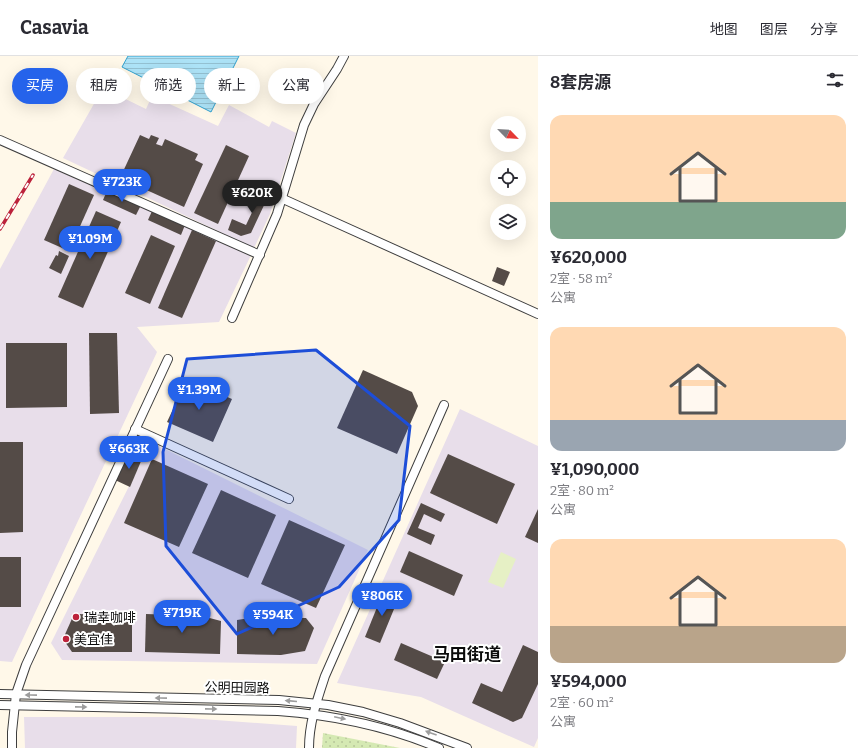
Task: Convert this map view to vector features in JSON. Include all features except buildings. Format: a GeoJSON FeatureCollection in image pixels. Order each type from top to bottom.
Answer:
{"type":"FeatureCollection","features":[{"type":"Feature","properties":{"kind":"street"},"geometry":{"type":"LineString","coordinates":[[232,318],[277,214],[304,125],[314,104],[344,56]]}},
{"type":"Feature","properties":{"kind":"street"},"geometry":{"type":"LineString","coordinates":[[0,140],[260,255]]}},
{"type":"Feature","properties":{"kind":"street"},"geometry":{"type":"LineString","coordinates":[[281,198],[538,314]]}},
{"type":"Feature","properties":{"kind":"street"},"geometry":{"type":"LineString","coordinates":[[12,748],[16,694],[26,665],[168,359]]}},
{"type":"Feature","properties":{"kind":"street"},"geometry":{"type":"LineString","coordinates":[[309,748],[309,735],[315,704],[325,676],[444,406]]}},
{"type":"Feature","properties":{"kind":"street"},"geometry":{"type":"LineString","coordinates":[[135,429],[289,499]]}},
{"type":"Feature","properties":{"kind":"street","name":"公明田园路"},"geometry":{"type":"LineString","coordinates":[[0,694],[278,700],[315,704],[362,712],[400,722],[467,748]]}},
{"type":"Feature","properties":{"kind":"street","name":"公明田园路"},"geometry":{"type":"LineString","coordinates":[[0,705],[278,711],[313,714],[360,722],[440,748]]}},
{"type":"Feature","properties":{"kind":"highlighted area"},"geometry":{"type":"Polygon","coordinates":[[[316,350],[410,426],[399,520],[339,587],[237,634],[166,546],[163,452],[187,359],[316,350]]]}},
{"type":"Feature","properties":{"kind":"shaded area"},"geometry":{"type":"Polygon","coordinates":[[[132,102],[146,109],[148,104],[170,104],[218,126],[229,105],[269,127],[272,121],[296,133],[270,214],[254,248],[63,158],[94,104],[132,104],[132,102]]]}},
{"type":"Feature","properties":{"kind":"shaded area"},"geometry":{"type":"Polygon","coordinates":[[[54,169],[251,255],[219,322],[137,327],[157,352],[12,662],[0,661],[0,269],[54,169]]]}},
{"type":"Feature","properties":{"kind":"shaded area"},"geometry":{"type":"Polygon","coordinates":[[[460,409],[538,446],[538,738],[534,747],[421,697],[337,683],[460,409]]]}},
{"type":"Feature","properties":{"kind":"shaded area"},"geometry":{"type":"Polygon","coordinates":[[[159,446],[368,550],[317,664],[62,660],[51,643],[147,450],[159,446]]]}},
{"type":"Feature","properties":{"kind":"shaded area"},"geometry":{"type":"Polygon","coordinates":[[[24,717],[175,717],[297,726],[296,748],[25,748],[24,717]]]}},
{"type":"Feature","properties":{"kind":"green space"},"geometry":{"type":"Polygon","coordinates":[[[501,552],[516,559],[503,588],[488,582],[501,552]]]}},
{"type":"Feature","properties":{"kind":"green space"},"geometry":{"type":"Polygon","coordinates":[[[323,733],[400,748],[322,748],[323,733]]]}},
{"type":"Feature","properties":{"kind":"water"},"geometry":{"type":"Polygon","coordinates":[[[128,56],[239,56],[233,68],[204,68],[204,104],[215,104],[211,112],[195,104],[196,68],[140,68],[140,76],[132,72],[132,68],[122,67],[128,56]]]}},
{"type":"Feature","properties":{"kind":"railway"},"geometry":{"type":"LineString","coordinates":[[0,229],[33,175]]}},
{"type":"Feature","properties":{"kind":"place","name":"瑞幸咖啡"},"geometry":{"type":"Point","coordinates":[76,617]}},
{"type":"Feature","properties":{"kind":"place","name":"美宜佳"},"geometry":{"type":"Point","coordinates":[66,639]}},
{"type":"Feature","properties":{"kind":"district","name":"马田街道"},"geometry":{"type":"Point","coordinates":[467,654]}}]}
